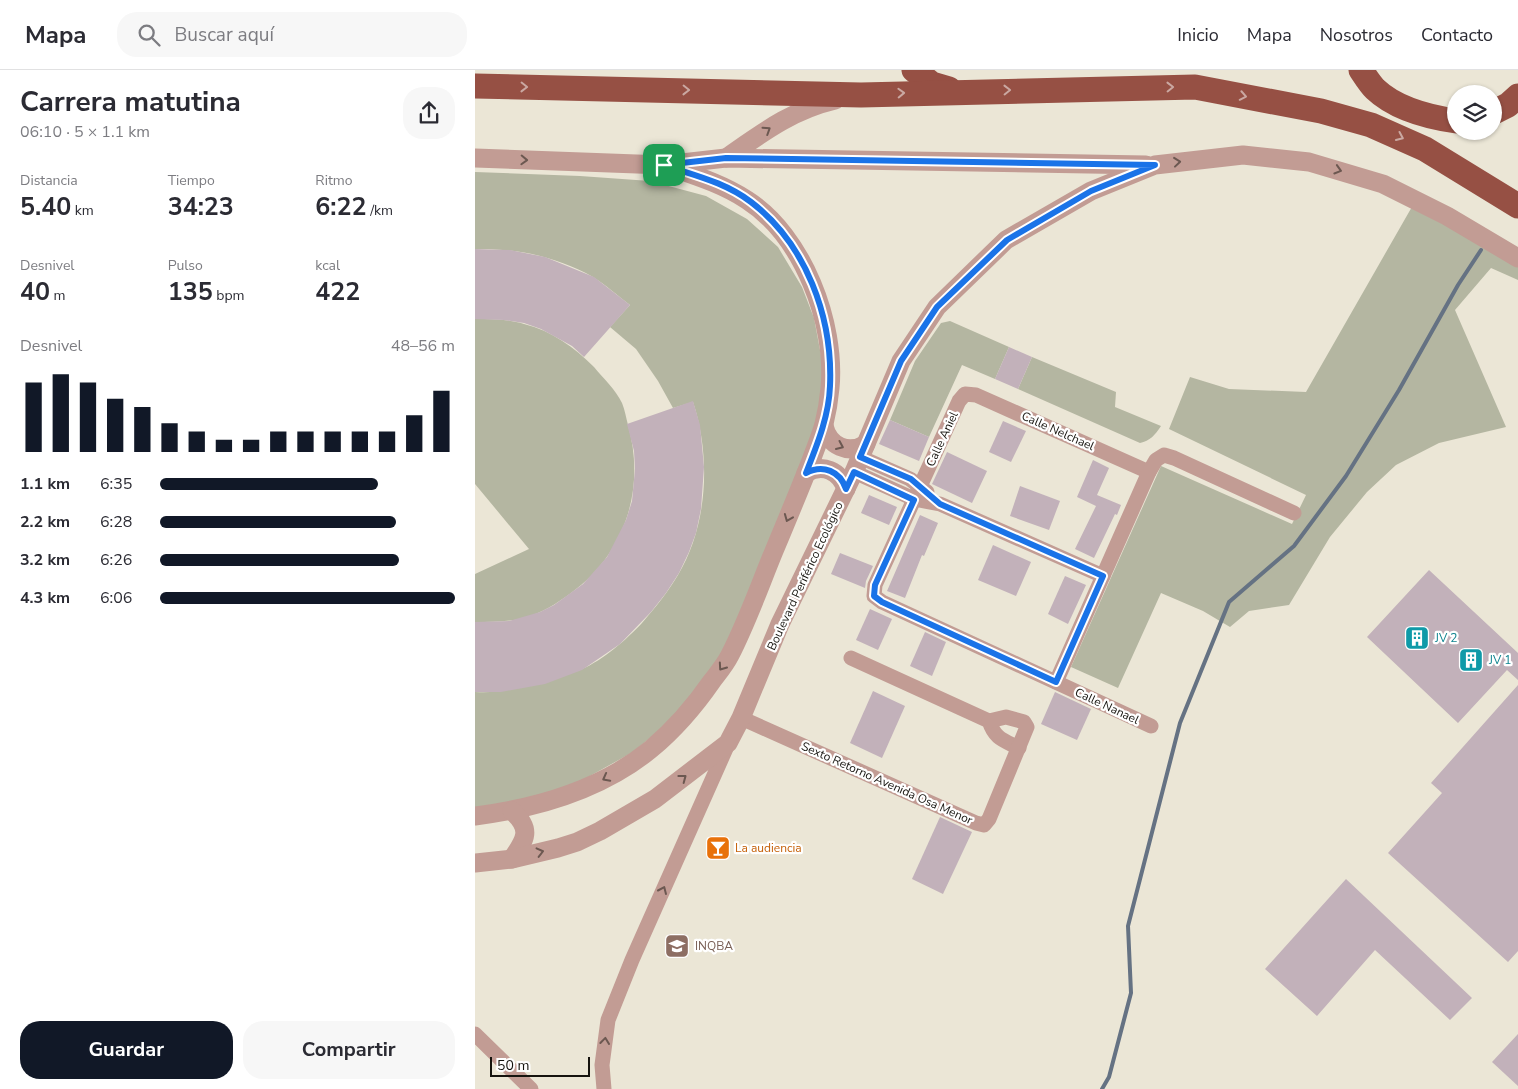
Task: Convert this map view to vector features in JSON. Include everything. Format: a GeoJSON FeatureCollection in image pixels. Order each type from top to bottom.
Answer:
{"type":"FeatureCollection","features":[{"type":"Feature","properties":{"kind":"highway"},"geometry":{"type":"LineString","coordinates":[[914,70],[932,84],[959,91]]}},
{"type":"Feature","properties":{"kind":"highway"},"geometry":{"type":"LineString","coordinates":[[1361,70],[1375,89],[1396,104],[1425,115],[1447,119]]}},
{"type":"Feature","properties":{"kind":"highway"},"geometry":{"type":"LineString","coordinates":[[475,86],[861,94],[1195,87],[1321,111],[1371,126],[1425,148],[1518,206]]}},
{"type":"Feature","properties":{"kind":"highway"},"geometry":{"type":"LineString","coordinates":[[1502,108],[1518,96]]}},
{"type":"Feature","properties":{"kind":"street"},"geometry":{"type":"LineString","coordinates":[[726,158],[785,118],[816,104],[861,94]]}},
{"type":"Feature","properties":{"kind":"street","name":"Boulevard Periférico Ecológico"},"geometry":{"type":"LineString","coordinates":[[475,863],[512,859],[577,842],[655,799],[728,743],[741,718],[780,624],[846,489],[901,361],[937,307],[1007,240],[1091,191],[1155,165],[1243,155],[1309,162],[1383,184],[1447,216],[1518,258]]}},
{"type":"Feature","properties":{"kind":"street"},"geometry":{"type":"LineString","coordinates":[[475,158],[664,165],[726,158],[1155,165]]}},
{"type":"Feature","properties":{"kind":"street"},"geometry":{"type":"LineString","coordinates":[[475,816],[512,811],[583,790],[620,771],[674,729],[697,703],[729,657],[824,426],[831,387],[829,346],[822,312],[810,279],[797,252],[775,224],[750,201],[721,184],[664,165]]}},
{"type":"Feature","properties":{"kind":"street","name":"Calle Nelchael"},"geometry":{"type":"LineString","coordinates":[[965,394],[976,396],[1149,472]]}},
{"type":"Feature","properties":{"kind":"street","name":"Calle Aniel"},"geometry":{"type":"LineString","coordinates":[[874,596],[875,585],[959,401],[965,394]]}},
{"type":"Feature","properties":{"kind":"street"},"geometry":{"type":"LineString","coordinates":[[824,426],[829,439],[841,448],[854,449],[860,458],[917,493],[1103,576]]}},
{"type":"Feature","properties":{"kind":"street"},"geometry":{"type":"LineString","coordinates":[[1056,682],[1156,460],[1164,455],[1294,513]]}},
{"type":"Feature","properties":{"kind":"street"},"geometry":{"type":"LineString","coordinates":[[806,473],[818,468],[831,470],[841,478],[846,489]]}},
{"type":"Feature","properties":{"kind":"street","name":"Calle Nanael"},"geometry":{"type":"LineString","coordinates":[[874,596],[882,602],[1151,726]]}},
{"type":"Feature","properties":{"kind":"street","name":"Sexto Retorno Avenida Osa Menor"},"geometry":{"type":"LineString","coordinates":[[741,718],[983,825],[989,819],[1019,748],[1027,727],[1024,722],[1006,717],[989,721],[851,658]]}},
{"type":"Feature","properties":{"kind":"street","name":"Sexto Retorno Avenida Osa Menor"},"geometry":{"type":"LineString","coordinates":[[989,721],[993,732],[999,738],[1019,748]]}},
{"type":"Feature","properties":{"kind":"street"},"geometry":{"type":"LineString","coordinates":[[603,1089],[602,1065],[608,1020],[632,960],[728,743]]}},
{"type":"Feature","properties":{"kind":"street"},"geometry":{"type":"LineString","coordinates":[[512,811],[523,821],[525,828],[521,846],[512,859]]}},
{"type":"Feature","properties":{"kind":"street"},"geometry":{"type":"LineString","coordinates":[[475,1034],[531,1089]]}},
{"type":"Feature","properties":{"kind":"green space"},"geometry":{"type":"Polygon","coordinates":[[[475,172],[650,181],[706,196],[747,219],[778,247],[802,287],[814,318],[823,366],[819,422],[733,636],[704,686],[674,718],[633,752],[572,786],[506,807],[475,808],[475,692],[509,690],[577,671],[590,665],[622,643],[652,612],[670,588],[688,555],[701,513],[704,467],[699,423],[693,402],[673,408],[658,381],[636,349],[610,327],[630,305],[593,277],[566,264],[521,252],[475,249],[475,172]]]}},
{"type":"Feature","properties":{"kind":"green space"},"geometry":{"type":"Polygon","coordinates":[[[1413,205],[1518,265],[1518,280],[1491,268],[1455,310],[1506,427],[1439,443],[1396,465],[1367,492],[1330,537],[1289,605],[1249,611],[1230,627],[1203,611],[1161,593],[1118,688],[1071,667],[1161,466],[1292,524],[1306,495],[1169,429],[1190,377],[1229,389],[1306,392],[1413,205]]]}},
{"type":"Feature","properties":{"kind":"green space"},"geometry":{"type":"Polygon","coordinates":[[[475,319],[506,320],[534,327],[553,335],[579,353],[613,389],[622,403],[633,449],[634,473],[632,496],[627,518],[618,540],[605,559],[590,577],[571,593],[543,611],[518,619],[494,622],[475,622],[475,574],[529,549],[475,484],[475,319]]]}},
{"type":"Feature","properties":{"kind":"green space"},"geometry":{"type":"Polygon","coordinates":[[[950,321],[1009,347],[995,379],[962,365],[929,437],[890,420],[915,361],[941,323],[950,321]]]}},
{"type":"Feature","properties":{"kind":"green space"},"geometry":{"type":"Polygon","coordinates":[[[1032,357],[1116,392],[1115,407],[1161,426],[1152,437],[1140,443],[1018,389],[1032,357]]]}},
{"type":"Feature","properties":{"kind":"building"},"geometry":{"type":"Polygon","coordinates":[[[475,249],[510,250],[545,257],[594,277],[630,305],[584,357],[572,346],[541,329],[524,323],[475,319],[475,249]]]}},
{"type":"Feature","properties":{"kind":"building"},"geometry":{"type":"Polygon","coordinates":[[[1009,347],[1032,357],[1018,389],[995,379],[1009,347]]]}},
{"type":"Feature","properties":{"kind":"building"},"geometry":{"type":"Polygon","coordinates":[[[693,401],[700,425],[704,467],[701,509],[696,533],[689,552],[679,573],[666,593],[651,612],[620,644],[582,670],[545,684],[501,692],[475,692],[475,622],[509,621],[540,612],[554,605],[583,584],[607,557],[626,520],[632,501],[635,469],[634,451],[627,424],[693,401]]]}},
{"type":"Feature","properties":{"kind":"building"},"geometry":{"type":"Polygon","coordinates":[[[890,420],[929,437],[919,461],[879,444],[890,420]]]}},
{"type":"Feature","properties":{"kind":"building"},"geometry":{"type":"Polygon","coordinates":[[[1003,421],[1026,431],[1011,462],[989,452],[1003,421]]]}},
{"type":"Feature","properties":{"kind":"building"},"geometry":{"type":"Polygon","coordinates":[[[947,452],[987,471],[972,503],[932,484],[947,452]]]}},
{"type":"Feature","properties":{"kind":"building"},"geometry":{"type":"Polygon","coordinates":[[[1093,460],[1109,468],[1097,495],[1121,505],[1094,558],[1075,549],[1096,506],[1077,497],[1093,460]]]}},
{"type":"Feature","properties":{"kind":"building"},"geometry":{"type":"Polygon","coordinates":[[[1020,486],[1060,501],[1049,530],[1010,516],[1020,486]]]}},
{"type":"Feature","properties":{"kind":"building"},"geometry":{"type":"Polygon","coordinates":[[[869,495],[897,507],[889,525],[861,513],[869,495]]]}},
{"type":"Feature","properties":{"kind":"building"},"geometry":{"type":"Polygon","coordinates":[[[920,515],[938,523],[924,556],[922,555],[905,598],[887,591],[920,515]]]}},
{"type":"Feature","properties":{"kind":"building"},"geometry":{"type":"Polygon","coordinates":[[[993,545],[1031,562],[1016,596],[978,580],[993,545]]]}},
{"type":"Feature","properties":{"kind":"building"},"geometry":{"type":"Polygon","coordinates":[[[840,553],[873,566],[865,588],[831,574],[840,553]]]}},
{"type":"Feature","properties":{"kind":"building"},"geometry":{"type":"Polygon","coordinates":[[[1429,570],[1518,653],[1518,680],[1507,670],[1458,723],[1367,637],[1429,570]]]}},
{"type":"Feature","properties":{"kind":"building"},"geometry":{"type":"Polygon","coordinates":[[[1065,576],[1086,585],[1068,624],[1048,614],[1065,576]]]}},
{"type":"Feature","properties":{"kind":"building"},"geometry":{"type":"Polygon","coordinates":[[[870,609],[892,619],[878,650],[856,640],[870,609]]]}},
{"type":"Feature","properties":{"kind":"building"},"geometry":{"type":"Polygon","coordinates":[[[925,632],[946,642],[932,676],[910,666],[925,632]]]}},
{"type":"Feature","properties":{"kind":"building"},"geometry":{"type":"Polygon","coordinates":[[[1518,685],[1518,951],[1508,962],[1388,853],[1442,793],[1431,783],[1518,685]]]}},
{"type":"Feature","properties":{"kind":"building"},"geometry":{"type":"Polygon","coordinates":[[[873,691],[905,706],[882,758],[850,743],[873,691]]]}},
{"type":"Feature","properties":{"kind":"building"},"geometry":{"type":"Polygon","coordinates":[[[1055,692],[1091,709],[1077,740],[1041,724],[1055,692]]]}},
{"type":"Feature","properties":{"kind":"building"},"geometry":{"type":"Polygon","coordinates":[[[940,817],[972,832],[943,894],[912,879],[940,817]]]}},
{"type":"Feature","properties":{"kind":"building"},"geometry":{"type":"Polygon","coordinates":[[[1346,879],[1472,998],[1450,1020],[1375,950],[1317,1016],[1265,969],[1346,879]]]}},
{"type":"Feature","properties":{"kind":"building"},"geometry":{"type":"Polygon","coordinates":[[[1518,1034],[1518,1086],[1492,1062],[1518,1034]]]}},
{"type":"Feature","properties":{"kind":"waterway"},"geometry":{"type":"LineString","coordinates":[[1102,1089],[1109,1077],[1131,993],[1128,926],[1180,723],[1229,602],[1294,546],[1346,476],[1399,390],[1458,285],[1481,250]]}},
{"type":"Feature","properties":{"kind":"place","name":"JV 2"},"geometry":{"type":"Point","coordinates":[1417,638]}},
{"type":"Feature","properties":{"kind":"place","name":"JV 1"},"geometry":{"type":"Point","coordinates":[1471,660]}},
{"type":"Feature","properties":{"kind":"place","name":"La audiencia"},"geometry":{"type":"Point","coordinates":[718,848]}},
{"type":"Feature","properties":{"kind":"place","name":"INQBA"},"geometry":{"type":"Point","coordinates":[677,946]}},
{"type":"Feature","properties":{"kind":"route"},"geometry":{"type":"LineString","coordinates":[[726,158],[1155,165],[1091,191],[1007,240],[937,307],[901,361],[860,457],[911,479],[940,504],[1103,576],[1056,682],[882,602],[874,596],[875,585],[914,500],[854,472],[846,489],[841,478],[831,470],[818,468],[806,473],[824,426],[831,387],[829,346],[822,312],[810,279],[797,252],[775,224],[750,201],[721,184],[664,165],[726,158]]}}]}
